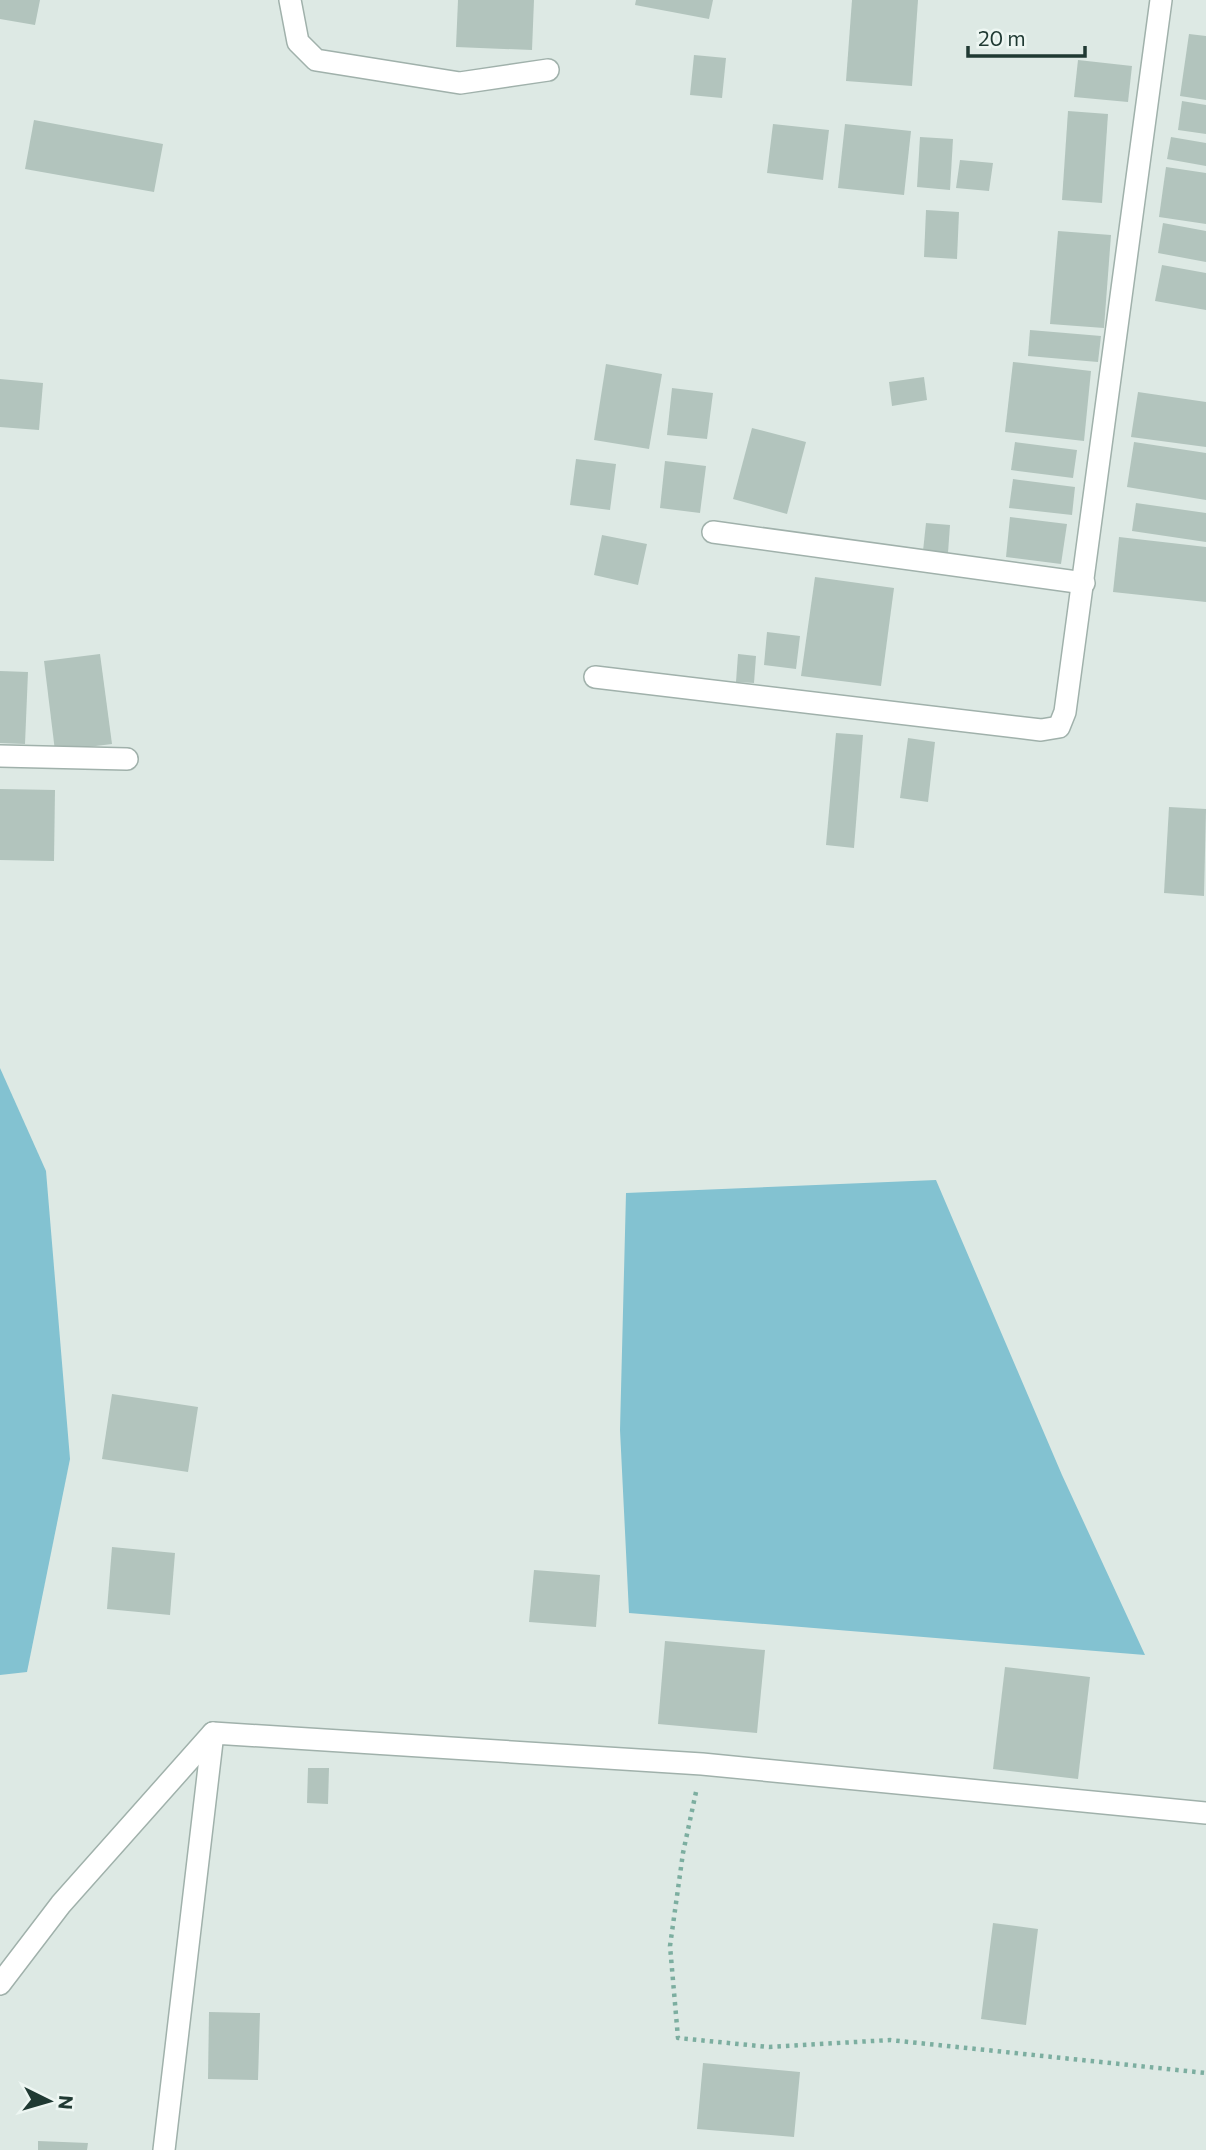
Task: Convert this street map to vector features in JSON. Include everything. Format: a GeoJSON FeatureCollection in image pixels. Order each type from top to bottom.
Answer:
{"type":"FeatureCollection","features":[{"type":"Feature","properties":{"kind":"street"},"geometry":{"type":"LineString","coordinates":[[290,0],[298,42],[316,60],[460,83],[548,70]]}},
{"type":"Feature","properties":{"kind":"street"},"geometry":{"type":"LineString","coordinates":[[595,677],[1041,730],[1059,727],[1065,712],[1084,583],[1161,0]]}},
{"type":"Feature","properties":{"kind":"street"},"geometry":{"type":"LineString","coordinates":[[713,532],[1084,583]]}},
{"type":"Feature","properties":{"kind":"street"},"geometry":{"type":"LineString","coordinates":[[0,756],[127,760]]}},
{"type":"Feature","properties":{"kind":"street"},"geometry":{"type":"LineString","coordinates":[[213,1733],[702,1763],[1206,1813]]}},
{"type":"Feature","properties":{"kind":"street"},"geometry":{"type":"LineString","coordinates":[[0,1984],[61,1904],[213,1733]]}},
{"type":"Feature","properties":{"kind":"street"},"geometry":{"type":"LineString","coordinates":[[164,2150],[213,1733]]}},
{"type":"Feature","properties":{"kind":"path"},"geometry":{"type":"LineString","coordinates":[[702,1763],[684,1853],[670,1947],[678,2038],[769,2047],[890,2040],[1206,2073]]}},
{"type":"Feature","properties":{"kind":"water"},"geometry":{"type":"Polygon","coordinates":[[[0,1068],[46,1171],[70,1459],[27,1672],[0,1675],[0,1068]]]}},
{"type":"Feature","properties":{"kind":"water"},"geometry":{"type":"Polygon","coordinates":[[[936,1180],[1062,1475],[1145,1655],[629,1613],[620,1430],[626,1193],[936,1180]]]}},
{"type":"Feature","properties":{"kind":"building"},"geometry":{"type":"Polygon","coordinates":[[[0,0],[40,0],[35,25],[0,19],[0,0]]]}},
{"type":"Feature","properties":{"kind":"building"},"geometry":{"type":"Polygon","coordinates":[[[458,0],[534,0],[532,50],[456,47],[458,0]]]}},
{"type":"Feature","properties":{"kind":"building"},"geometry":{"type":"Polygon","coordinates":[[[636,0],[713,0],[709,19],[635,5],[636,0]]]}},
{"type":"Feature","properties":{"kind":"building"},"geometry":{"type":"Polygon","coordinates":[[[852,0],[918,0],[912,86],[846,81],[852,0]]]}},
{"type":"Feature","properties":{"kind":"building"},"geometry":{"type":"Polygon","coordinates":[[[1189,34],[1206,36],[1206,100],[1180,96],[1189,34]]]}},
{"type":"Feature","properties":{"kind":"building"},"geometry":{"type":"Polygon","coordinates":[[[694,55],[726,58],[722,98],[690,95],[694,55]]]}},
{"type":"Feature","properties":{"kind":"building"},"geometry":{"type":"Polygon","coordinates":[[[1078,60],[1132,66],[1128,102],[1074,97],[1078,60]]]}},
{"type":"Feature","properties":{"kind":"building"},"geometry":{"type":"Polygon","coordinates":[[[1182,101],[1206,105],[1206,134],[1178,130],[1182,101]]]}},
{"type":"Feature","properties":{"kind":"building"},"geometry":{"type":"Polygon","coordinates":[[[1068,111],[1108,114],[1102,203],[1062,200],[1068,111]]]}},
{"type":"Feature","properties":{"kind":"building"},"geometry":{"type":"Polygon","coordinates":[[[34,120],[163,144],[154,192],[25,169],[34,120]]]}},
{"type":"Feature","properties":{"kind":"building"},"geometry":{"type":"Polygon","coordinates":[[[773,124],[829,130],[823,180],[767,173],[773,124]]]}},
{"type":"Feature","properties":{"kind":"building"},"geometry":{"type":"Polygon","coordinates":[[[845,124],[911,131],[904,195],[838,188],[845,124]]]}},
{"type":"Feature","properties":{"kind":"building"},"geometry":{"type":"Polygon","coordinates":[[[920,137],[953,139],[950,190],[917,187],[920,137]]]}},
{"type":"Feature","properties":{"kind":"building"},"geometry":{"type":"Polygon","coordinates":[[[1171,137],[1206,143],[1206,166],[1167,159],[1171,137]]]}},
{"type":"Feature","properties":{"kind":"building"},"geometry":{"type":"Polygon","coordinates":[[[960,160],[993,163],[989,191],[956,188],[960,160]]]}},
{"type":"Feature","properties":{"kind":"building"},"geometry":{"type":"Polygon","coordinates":[[[1166,167],[1206,173],[1206,224],[1159,217],[1166,167]]]}},
{"type":"Feature","properties":{"kind":"building"},"geometry":{"type":"Polygon","coordinates":[[[926,210],[959,212],[957,259],[924,257],[926,210]]]}},
{"type":"Feature","properties":{"kind":"building"},"geometry":{"type":"Polygon","coordinates":[[[1163,223],[1206,231],[1206,262],[1158,253],[1163,223]]]}},
{"type":"Feature","properties":{"kind":"building"},"geometry":{"type":"Polygon","coordinates":[[[1058,231],[1111,235],[1104,328],[1050,324],[1058,231]]]}},
{"type":"Feature","properties":{"kind":"building"},"geometry":{"type":"Polygon","coordinates":[[[1162,265],[1206,273],[1206,310],[1155,301],[1162,265]]]}},
{"type":"Feature","properties":{"kind":"building"},"geometry":{"type":"Polygon","coordinates":[[[1030,330],[1101,336],[1098,362],[1028,356],[1030,330]]]}},
{"type":"Feature","properties":{"kind":"building"},"geometry":{"type":"Polygon","coordinates":[[[1013,362],[1091,371],[1084,441],[1005,432],[1013,362]]]}},
{"type":"Feature","properties":{"kind":"building"},"geometry":{"type":"Polygon","coordinates":[[[606,364],[662,374],[649,449],[594,440],[606,364]]]}},
{"type":"Feature","properties":{"kind":"building"},"geometry":{"type":"Polygon","coordinates":[[[924,377],[927,400],[892,406],[889,382],[924,377]]]}},
{"type":"Feature","properties":{"kind":"building"},"geometry":{"type":"Polygon","coordinates":[[[0,379],[43,383],[39,430],[0,427],[0,379]]]}},
{"type":"Feature","properties":{"kind":"building"},"geometry":{"type":"Polygon","coordinates":[[[672,388],[713,393],[707,439],[667,435],[672,388]]]}},
{"type":"Feature","properties":{"kind":"building"},"geometry":{"type":"Polygon","coordinates":[[[1138,392],[1206,402],[1206,447],[1131,437],[1138,392]]]}},
{"type":"Feature","properties":{"kind":"building"},"geometry":{"type":"Polygon","coordinates":[[[752,428],[806,442],[787,514],[733,499],[752,428]]]}},
{"type":"Feature","properties":{"kind":"building"},"geometry":{"type":"Polygon","coordinates":[[[1015,442],[1077,450],[1073,478],[1011,470],[1015,442]]]}},
{"type":"Feature","properties":{"kind":"building"},"geometry":{"type":"Polygon","coordinates":[[[1134,442],[1206,453],[1206,500],[1127,487],[1134,442]]]}},
{"type":"Feature","properties":{"kind":"building"},"geometry":{"type":"Polygon","coordinates":[[[576,459],[616,464],[610,510],[570,505],[576,459]]]}},
{"type":"Feature","properties":{"kind":"building"},"geometry":{"type":"Polygon","coordinates":[[[665,461],[706,466],[700,513],[660,508],[665,461]]]}},
{"type":"Feature","properties":{"kind":"building"},"geometry":{"type":"Polygon","coordinates":[[[1013,479],[1075,487],[1072,515],[1009,508],[1013,479]]]}},
{"type":"Feature","properties":{"kind":"building"},"geometry":{"type":"Polygon","coordinates":[[[1136,503],[1206,513],[1206,542],[1132,531],[1136,503]]]}},
{"type":"Feature","properties":{"kind":"building"},"geometry":{"type":"Polygon","coordinates":[[[1010,517],[1067,524],[1061,564],[1006,557],[1010,517]]]}},
{"type":"Feature","properties":{"kind":"building"},"geometry":{"type":"Polygon","coordinates":[[[926,523],[950,525],[948,553],[923,551],[926,523]]]}},
{"type":"Feature","properties":{"kind":"building"},"geometry":{"type":"Polygon","coordinates":[[[602,535],[647,544],[638,585],[594,575],[602,535]]]}},
{"type":"Feature","properties":{"kind":"building"},"geometry":{"type":"Polygon","coordinates":[[[1119,537],[1206,547],[1206,602],[1113,592],[1119,537]]]}},
{"type":"Feature","properties":{"kind":"building"},"geometry":{"type":"Polygon","coordinates":[[[815,577],[894,588],[881,686],[801,676],[815,577]]]}},
{"type":"Feature","properties":{"kind":"building"},"geometry":{"type":"Polygon","coordinates":[[[767,632],[800,636],[796,669],[764,665],[767,632]]]}},
{"type":"Feature","properties":{"kind":"building"},"geometry":{"type":"Polygon","coordinates":[[[100,654],[112,744],[55,751],[44,661],[100,654]]]}},
{"type":"Feature","properties":{"kind":"building"},"geometry":{"type":"Polygon","coordinates":[[[738,654],[756,656],[754,683],[736,682],[738,654]]]}},
{"type":"Feature","properties":{"kind":"building"},"geometry":{"type":"Polygon","coordinates":[[[0,671],[28,672],[25,744],[0,743],[0,671]]]}},
{"type":"Feature","properties":{"kind":"building"},"geometry":{"type":"Polygon","coordinates":[[[836,733],[863,735],[854,848],[826,845],[836,733]]]}},
{"type":"Feature","properties":{"kind":"building"},"geometry":{"type":"Polygon","coordinates":[[[908,738],[935,742],[928,802],[900,798],[908,738]]]}},
{"type":"Feature","properties":{"kind":"building"},"geometry":{"type":"Polygon","coordinates":[[[0,789],[55,790],[54,861],[0,860],[0,789]]]}},
{"type":"Feature","properties":{"kind":"building"},"geometry":{"type":"Polygon","coordinates":[[[1169,807],[1206,809],[1204,896],[1164,893],[1169,807]]]}},
{"type":"Feature","properties":{"kind":"building"},"geometry":{"type":"Polygon","coordinates":[[[112,1394],[198,1407],[188,1472],[102,1459],[112,1394]]]}},
{"type":"Feature","properties":{"kind":"building"},"geometry":{"type":"Polygon","coordinates":[[[112,1547],[175,1553],[170,1615],[107,1609],[112,1547]]]}},
{"type":"Feature","properties":{"kind":"building"},"geometry":{"type":"Polygon","coordinates":[[[534,1570],[600,1575],[596,1627],[529,1622],[534,1570]]]}},
{"type":"Feature","properties":{"kind":"building"},"geometry":{"type":"Polygon","coordinates":[[[665,1641],[765,1650],[757,1733],[658,1724],[665,1641]]]}},
{"type":"Feature","properties":{"kind":"building"},"geometry":{"type":"Polygon","coordinates":[[[1005,1667],[1090,1677],[1078,1779],[993,1769],[1005,1667]]]}},
{"type":"Feature","properties":{"kind":"building"},"geometry":{"type":"Polygon","coordinates":[[[308,1768],[329,1768],[328,1804],[307,1803],[308,1768]]]}},
{"type":"Feature","properties":{"kind":"building"},"geometry":{"type":"Polygon","coordinates":[[[993,1923],[1038,1929],[1026,2025],[981,2019],[993,1923]]]}},
{"type":"Feature","properties":{"kind":"building"},"geometry":{"type":"Polygon","coordinates":[[[209,2012],[260,2013],[258,2080],[208,2079],[209,2012]]]}},
{"type":"Feature","properties":{"kind":"building"},"geometry":{"type":"Polygon","coordinates":[[[703,2063],[800,2072],[794,2137],[697,2129],[703,2063]]]}},
{"type":"Feature","properties":{"kind":"building"},"geometry":{"type":"Polygon","coordinates":[[[38,2141],[88,2143],[87,2150],[38,2150],[38,2141]]]}}]}
